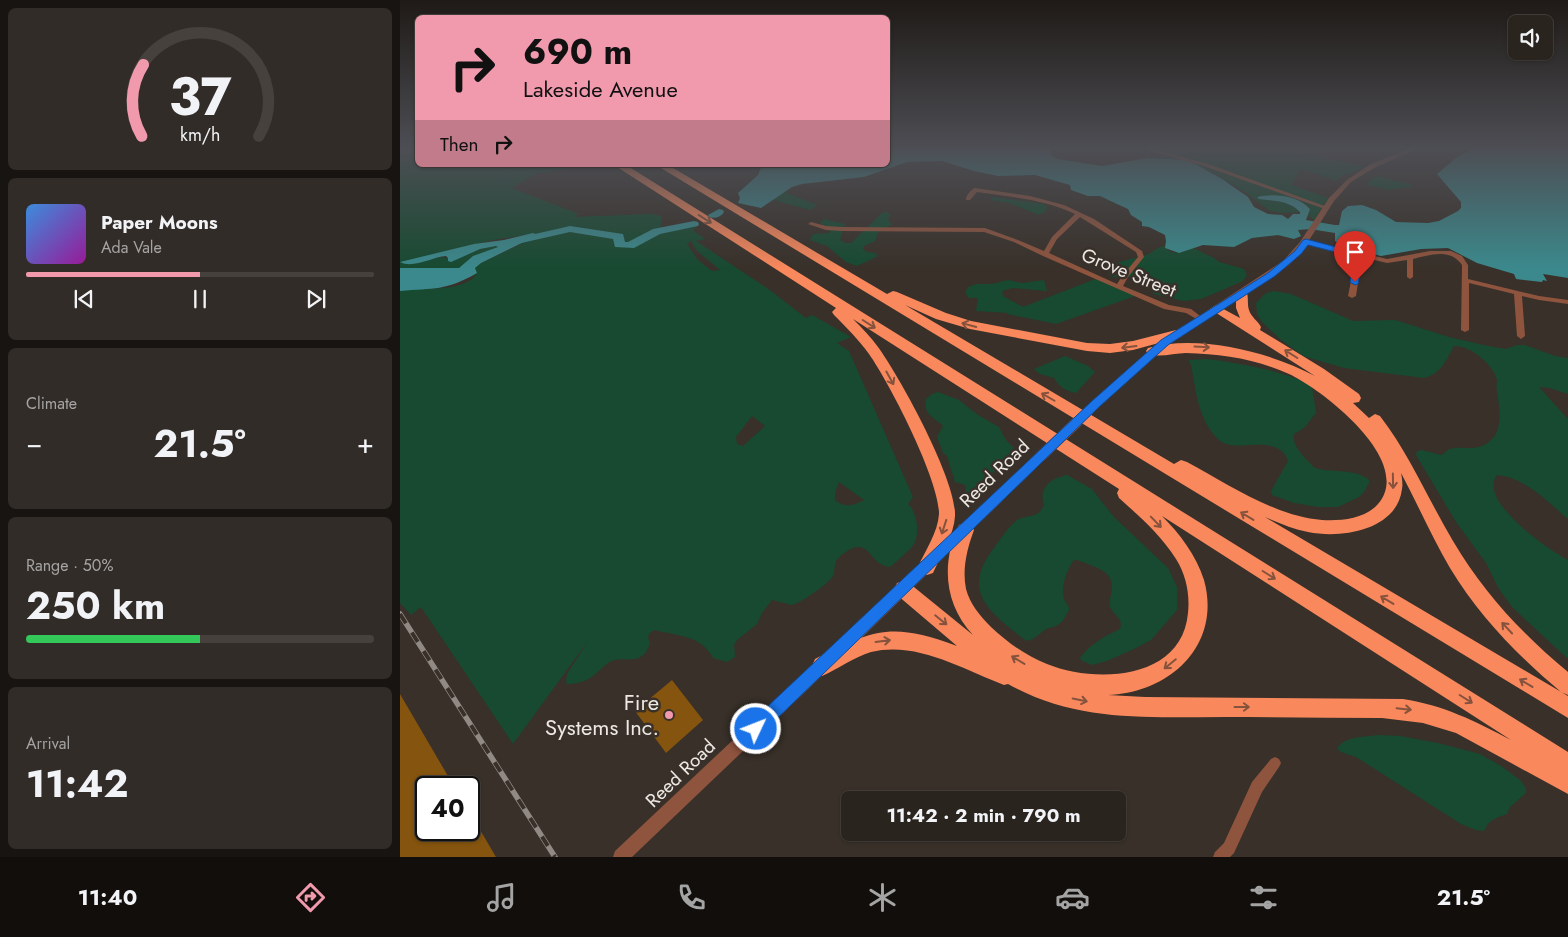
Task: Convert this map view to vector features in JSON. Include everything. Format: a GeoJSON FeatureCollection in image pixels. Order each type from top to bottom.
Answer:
{"type":"FeatureCollection","features":[{"type":"Feature","properties":{"kind":"highway"},"geometry":{"type":"LineString","coordinates":[[657,189],[1568,764]]}},
{"type":"Feature","properties":{"kind":"highway"},"geometry":{"type":"LineString","coordinates":[[701,189],[1568,708]]}},
{"type":"Feature","properties":{"kind":"highway"},"geometry":{"type":"LineString","coordinates":[[809,254],[922,308],[951,320],[979,328],[1078,346],[1107,349],[1138,346],[1176,334]]}},
{"type":"Feature","properties":{"kind":"highway"},"geometry":{"type":"LineString","coordinates":[[813,288],[857,330],[883,364],[943,490],[947,515],[942,533],[927,567]]}},
{"type":"Feature","properties":{"kind":"highway"},"geometry":{"type":"LineString","coordinates":[[1242,293],[1240,304],[1243,313],[1273,343]]}},
{"type":"Feature","properties":{"kind":"highway"},"geometry":{"type":"LineString","coordinates":[[1216,309],[1338,385],[1368,412],[1396,450],[1448,549],[1472,587],[1523,646],[1568,685]]}},
{"type":"Feature","properties":{"kind":"highway"},"geometry":{"type":"LineString","coordinates":[[1072,412],[1274,513],[1297,522],[1319,527],[1353,525],[1371,520],[1388,504],[1394,486],[1393,472],[1387,457],[1376,438],[1361,420],[1326,390],[1288,368],[1234,351],[1193,347],[1154,351]]}},
{"type":"Feature","properties":{"kind":"highway"},"geometry":{"type":"LineString","coordinates":[[964,530],[958,548],[954,571],[959,598],[976,625],[1008,653],[1060,679],[1089,684],[1129,683],[1159,672],[1182,653],[1192,635],[1198,610],[1195,582],[1188,563],[1169,537],[1147,513],[1094,466]]}},
{"type":"Feature","properties":{"kind":"highway"},"geometry":{"type":"LineString","coordinates":[[903,589],[981,652],[1029,684]]}},
{"type":"Feature","properties":{"kind":"highway"},"geometry":{"type":"LineString","coordinates":[[822,666],[872,642],[903,640],[925,645],[1065,697],[1122,706],[1382,708],[1411,710],[1446,718],[1462,725],[1568,784]]}},
{"type":"Feature","properties":{"kind":"street"},"geometry":{"type":"LineString","coordinates":[[1274,189],[1327,208]]}},
{"type":"Feature","properties":{"kind":"street","name":"Reed Road"},"geometry":{"type":"LineString","coordinates":[[621,857],[927,567],[1041,456],[1154,351],[1176,334],[1286,263],[1298,252],[1342,189]]}},
{"type":"Feature","properties":{"kind":"street"},"geometry":{"type":"LineString","coordinates":[[968,199],[975,190],[1022,196],[1060,206],[1079,214],[1138,251],[1142,257],[1125,276],[1119,287]]}},
{"type":"Feature","properties":{"kind":"street","name":"Grove Street"},"geometry":{"type":"LineString","coordinates":[[1045,255],[1054,238],[1079,214]]}},
{"type":"Feature","properties":{"kind":"street","name":"Grove Street"},"geometry":{"type":"LineString","coordinates":[[811,224],[834,229],[985,230],[1167,307],[1188,312],[1200,319]]}},
{"type":"Feature","properties":{"kind":"street"},"geometry":{"type":"LineString","coordinates":[[1306,242],[1359,256],[1387,261],[1439,251],[1451,253],[1459,257],[1464,263],[1465,330]]}},
{"type":"Feature","properties":{"kind":"street"},"geometry":{"type":"LineString","coordinates":[[1352,296],[1359,256]]}},
{"type":"Feature","properties":{"kind":"street"},"geometry":{"type":"LineString","coordinates":[[1410,258],[1410,277]]}},
{"type":"Feature","properties":{"kind":"street"},"geometry":{"type":"LineString","coordinates":[[1464,280],[1518,294],[1568,302]]}},
{"type":"Feature","properties":{"kind":"street"},"geometry":{"type":"LineString","coordinates":[[1518,294],[1521,336]]}},
{"type":"Feature","properties":{"kind":"street"},"geometry":{"type":"LineString","coordinates":[[1220,857],[1229,848],[1257,787],[1275,763]]}},
{"type":"Feature","properties":{"kind":"green space"},"geometry":{"type":"Polygon","coordinates":[[[400,189],[515,189],[579,214],[573,217],[650,214],[662,216],[661,226],[664,229],[696,224],[697,226],[693,230],[705,239],[696,241],[767,288],[806,318],[812,315],[851,337],[837,343],[849,351],[913,497],[908,504],[916,519],[917,532],[914,544],[890,567],[879,563],[863,548],[856,547],[846,551],[836,561],[834,574],[830,580],[808,597],[792,605],[772,600],[762,613],[757,624],[737,640],[734,645],[735,657],[727,662],[713,658],[708,650],[695,641],[680,635],[654,630],[649,634],[650,642],[643,656],[614,660],[586,680],[568,684],[566,683],[567,674],[588,641],[513,744],[421,607],[411,615],[400,603],[400,288],[430,289],[463,284],[477,273],[475,268],[481,263],[536,237],[534,234],[493,240],[433,256],[425,261],[440,257],[448,258],[489,247],[505,245],[459,268],[400,268],[400,189]],[[691,241],[687,244],[698,260],[712,271],[720,270],[696,250],[691,241]],[[752,416],[736,437],[737,444],[743,446],[765,426],[752,416]],[[839,482],[835,493],[835,500],[839,503],[853,505],[864,500],[839,482]]]}},
{"type":"Feature","properties":{"kind":"green space"},"geometry":{"type":"Polygon","coordinates":[[[777,189],[817,205],[810,210],[777,201],[773,199],[777,189]]]}},
{"type":"Feature","properties":{"kind":"green space"},"geometry":{"type":"Polygon","coordinates":[[[1239,189],[1302,189],[1328,198],[1314,220],[1308,215],[1310,207],[1300,201],[1282,197],[1302,212],[1282,213],[1270,211],[1239,189]]]}},
{"type":"Feature","properties":{"kind":"green space"},"geometry":{"type":"Polygon","coordinates":[[[991,197],[1045,204],[1047,208],[1045,212],[1039,215],[1009,203],[991,200],[991,197]]]}},
{"type":"Feature","properties":{"kind":"green space"},"geometry":{"type":"Polygon","coordinates":[[[883,212],[891,215],[888,219],[892,225],[879,230],[875,241],[864,246],[863,249],[878,256],[857,266],[846,262],[827,246],[810,240],[813,234],[830,233],[830,229],[820,223],[824,219],[845,224],[840,240],[851,243],[883,212]]]}},
{"type":"Feature","properties":{"kind":"green space"},"geometry":{"type":"Polygon","coordinates":[[[1164,246],[1170,251],[1177,253],[1193,248],[1219,262],[1244,269],[1247,275],[1243,281],[1201,299],[1183,301],[1154,294],[1150,289],[1147,277],[1117,278],[1110,276],[1108,270],[1112,266],[1146,255],[1164,246]]]}},
{"type":"Feature","properties":{"kind":"green space"},"geometry":{"type":"Polygon","coordinates":[[[1098,278],[1138,295],[1056,324],[1008,313],[976,311],[978,298],[969,298],[965,293],[968,287],[976,284],[992,284],[1008,280],[1022,283],[1044,280],[1047,291],[1012,288],[1002,291],[1003,296],[1023,307],[1098,278]]]}},
{"type":"Feature","properties":{"kind":"green space"},"geometry":{"type":"Polygon","coordinates":[[[1274,291],[1291,294],[1353,321],[1395,320],[1449,337],[1488,346],[1506,349],[1517,345],[1525,345],[1555,356],[1568,358],[1568,394],[1550,388],[1539,387],[1568,419],[1568,519],[1535,491],[1517,480],[1497,475],[1494,486],[1497,498],[1518,524],[1532,536],[1568,560],[1568,659],[1512,607],[1499,589],[1486,563],[1456,522],[1416,455],[1417,451],[1422,450],[1441,455],[1450,449],[1480,447],[1490,441],[1497,431],[1500,417],[1497,380],[1491,368],[1474,352],[1454,346],[1439,370],[1424,378],[1344,368],[1303,356],[1280,339],[1262,322],[1257,314],[1256,303],[1266,293],[1274,291]]]}},
{"type":"Feature","properties":{"kind":"green space"},"geometry":{"type":"Polygon","coordinates":[[[1065,356],[1088,366],[1095,372],[1076,393],[1066,390],[1054,378],[1040,374],[1034,369],[1065,356]]]}},
{"type":"Feature","properties":{"kind":"green space"},"geometry":{"type":"Polygon","coordinates":[[[1207,359],[1276,372],[1312,386],[1316,413],[1304,428],[1294,434],[1297,448],[1315,468],[1352,472],[1365,477],[1370,481],[1364,492],[1359,497],[1338,507],[1318,507],[1294,503],[1272,495],[1271,491],[1288,461],[1283,452],[1275,447],[1226,444],[1219,440],[1212,432],[1202,415],[1191,365],[1188,360],[1207,359]]]}},
{"type":"Feature","properties":{"kind":"green space"},"geometry":{"type":"Polygon","coordinates":[[[938,392],[959,400],[978,415],[999,427],[1006,440],[1015,449],[1009,458],[990,475],[982,488],[973,492],[966,492],[965,485],[955,482],[947,456],[943,453],[937,437],[943,426],[927,412],[926,399],[938,392]]]}},
{"type":"Feature","properties":{"kind":"green space"},"geometry":{"type":"Polygon","coordinates":[[[1067,475],[1092,489],[1113,516],[1168,568],[1177,587],[1177,610],[1151,640],[1107,661],[1092,665],[1082,661],[1080,658],[1093,645],[1120,629],[1121,625],[1120,620],[1110,607],[1112,583],[1106,573],[1081,561],[1074,560],[1069,568],[1064,584],[1063,595],[1069,610],[1062,622],[1026,641],[992,611],[984,601],[980,590],[979,578],[984,564],[1004,534],[1016,521],[1038,513],[1044,505],[1043,494],[1047,485],[1061,476],[1067,475]]]}},
{"type":"Feature","properties":{"kind":"green space"},"geometry":{"type":"Polygon","coordinates":[[[1378,735],[1400,736],[1438,743],[1480,754],[1520,780],[1526,788],[1526,793],[1510,807],[1507,814],[1493,820],[1484,831],[1476,830],[1461,824],[1356,757],[1337,749],[1349,739],[1378,735]]]}},
{"type":"Feature","properties":{"kind":"water"},"geometry":{"type":"Polygon","coordinates":[[[742,189],[789,189],[761,208],[738,203],[740,198],[738,193],[742,189]]]}},
{"type":"Feature","properties":{"kind":"water"},"geometry":{"type":"Polygon","coordinates":[[[1236,189],[1248,197],[1254,207],[1268,214],[1282,215],[1288,219],[1293,214],[1300,214],[1296,208],[1286,203],[1259,199],[1257,197],[1270,195],[1285,196],[1305,204],[1310,209],[1306,220],[1339,225],[1342,211],[1348,206],[1362,205],[1376,210],[1396,222],[1428,223],[1439,221],[1461,208],[1461,202],[1450,189],[1568,189],[1568,278],[1543,274],[1547,281],[1516,279],[1514,274],[1477,263],[1448,248],[1421,249],[1381,256],[1340,245],[1335,241],[1335,233],[1310,229],[1298,230],[1301,236],[1294,239],[1278,235],[1252,238],[1234,247],[1203,245],[1179,253],[1165,248],[1165,235],[1149,227],[1142,226],[1142,222],[1131,215],[1128,209],[1100,196],[1088,196],[1071,190],[1236,189]]]}},
{"type":"Feature","properties":{"kind":"water"},"geometry":{"type":"Polygon","coordinates":[[[533,233],[538,235],[481,263],[475,268],[477,273],[457,283],[440,288],[400,291],[400,268],[459,268],[473,256],[498,247],[480,249],[451,262],[448,261],[446,256],[411,264],[400,262],[474,244],[504,240],[533,233]]]}},
{"type":"Feature","properties":{"kind":"building","name":"Fire Systems Inc."},"geometry":{"type":"Polygon","coordinates":[[[672,680],[703,720],[666,753],[635,711],[672,680]]]}},
{"type":"Feature","properties":{"kind":"building"},"geometry":{"type":"Polygon","coordinates":[[[400,694],[448,776],[415,776],[415,841],[480,841],[480,830],[496,857],[400,857],[400,694]]]}},
{"type":"Feature","properties":{"kind":"waterway"},"geometry":{"type":"LineString","coordinates":[[713,215],[719,212]]}},
{"type":"Feature","properties":{"kind":"waterway"},"geometry":{"type":"LineString","coordinates":[[517,241],[570,229],[619,236],[619,245],[630,246],[657,231],[694,224]]}},
{"type":"Feature","properties":{"kind":"railway"},"geometry":{"type":"LineString","coordinates":[[400,614],[555,857]]}},
{"type":"Feature","properties":{"kind":"place","name":"Fire Systems Inc."},"geometry":{"type":"Point","coordinates":[669,715]}},
{"type":"Feature","properties":{"kind":"route"},"geometry":{"type":"LineString","coordinates":[[756,729],[1134,368],[1164,343],[1271,274],[1286,263],[1306,242],[1359,256],[1355,282]]}}]}
